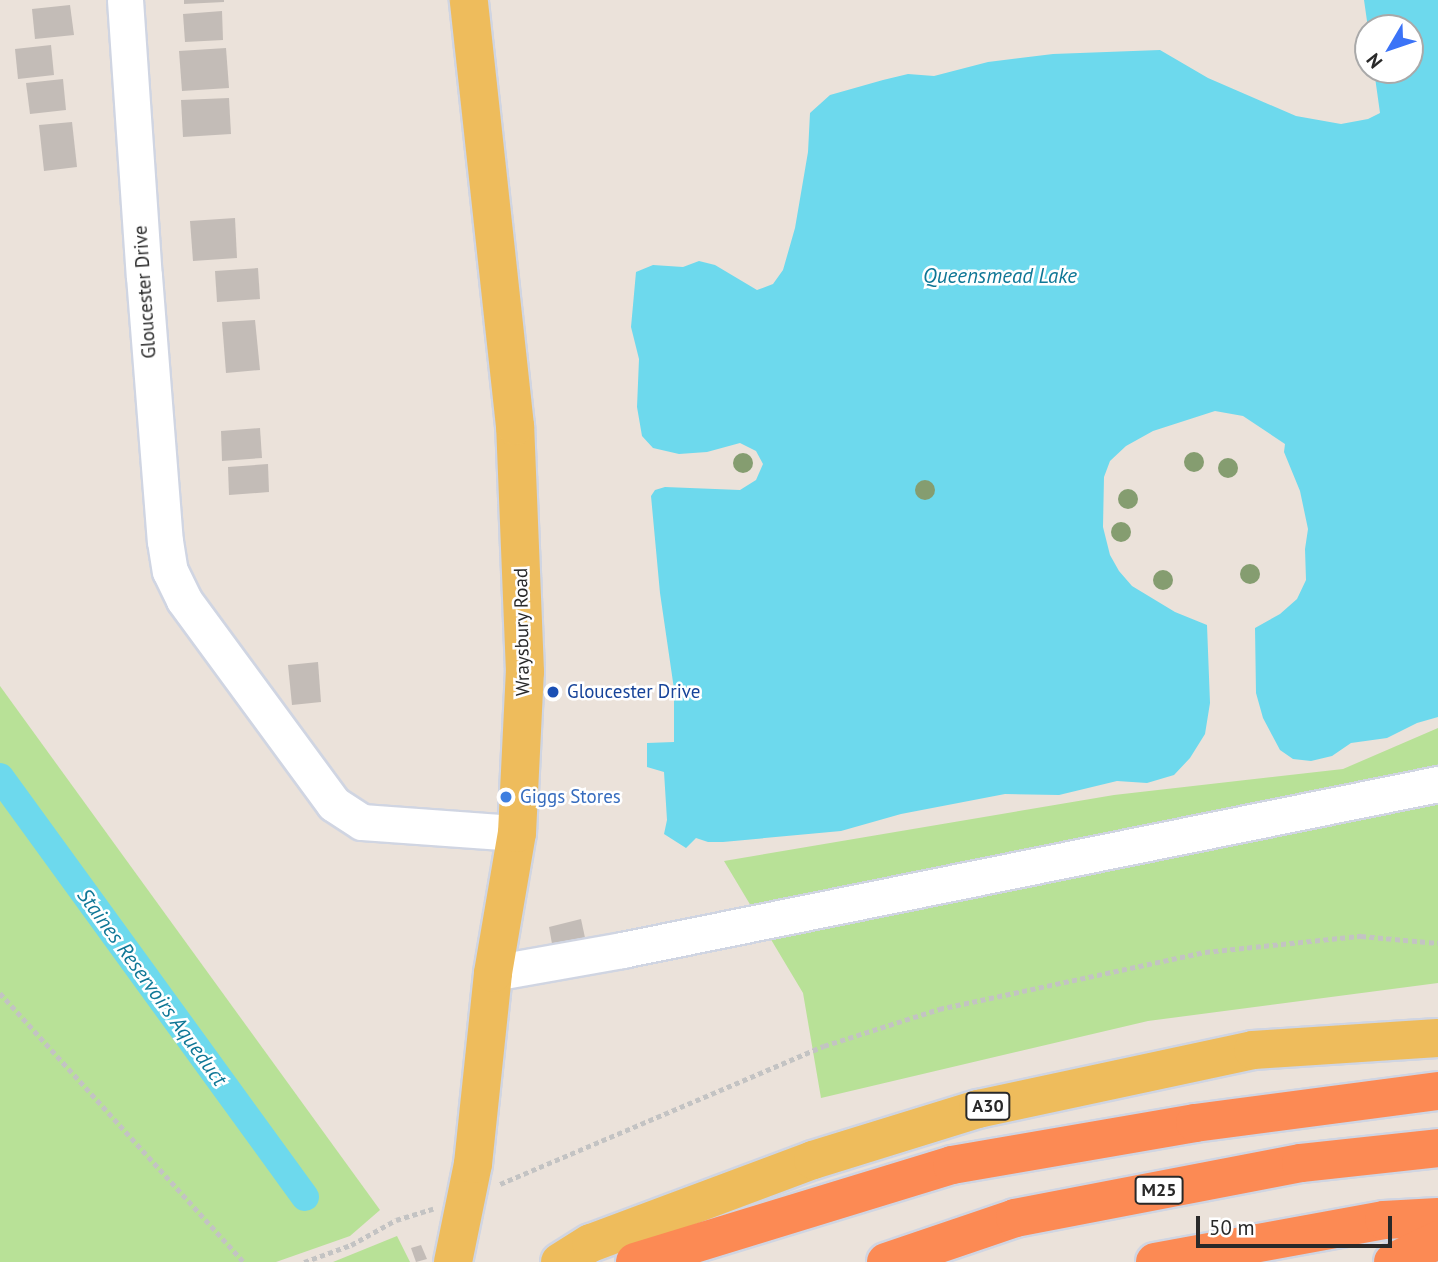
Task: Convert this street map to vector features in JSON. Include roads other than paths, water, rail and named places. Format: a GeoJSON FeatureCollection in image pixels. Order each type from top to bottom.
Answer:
{"type":"FeatureCollection","features":[{"type":"Feature","properties":{"kind":"highway"},"geometry":{"type":"LineString","coordinates":[[635,1262],[952,1165],[1195,1123],[1438,1091]]}},
{"type":"Feature","properties":{"kind":"highway","name":"M25"},"geometry":{"type":"LineString","coordinates":[[886,1262],[1014,1219],[1301,1163],[1438,1148]]}},
{"type":"Feature","properties":{"kind":"highway"},"geometry":{"type":"LineString","coordinates":[[1155,1262],[1384,1220],[1438,1217]]}},
{"type":"Feature","properties":{"kind":"highway"},"geometry":{"type":"LineString","coordinates":[[1393,1262],[1438,1240]]}},
{"type":"Feature","properties":{"kind":"main road","name":"Wraysbury Road"},"geometry":{"type":"LineString","coordinates":[[453,1262],[473,1164],[493,973],[517,833],[525,671],[515,426],[470,0]]}},
{"type":"Feature","properties":{"kind":"main road","name":"A30"},"geometry":{"type":"LineString","coordinates":[[560,1262],[591,1243],[813,1160],[978,1109],[1253,1050],[1438,1038]]}},
{"type":"Feature","properties":{"kind":"street","name":"Gloucester Drive"},"geometry":{"type":"LineString","coordinates":[[125,0],[164,541],[170,571],[184,600],[334,804],[362,822],[517,833]]}},
{"type":"Feature","properties":{"kind":"street"},"geometry":{"type":"LineString","coordinates":[[493,973],[622,950],[1438,784]]}},
{"type":"Feature","properties":{"kind":"water","name":"Queensmead Lake"},"geometry":{"type":"Polygon","coordinates":[[[1364,0],[1438,0],[1438,717],[1417,723],[1387,738],[1351,743],[1332,756],[1311,761],[1293,759],[1280,750],[1263,718],[1256,693],[1255,628],[1280,614],[1297,599],[1306,580],[1305,549],[1308,529],[1300,491],[1284,452],[1285,444],[1243,416],[1215,411],[1153,431],[1126,446],[1110,461],[1104,477],[1103,527],[1110,555],[1119,571],[1132,586],[1175,612],[1207,625],[1210,703],[1205,734],[1190,758],[1174,775],[1147,783],[1117,781],[1059,795],[1005,794],[901,814],[841,831],[723,842],[708,842],[696,838],[686,848],[664,834],[667,820],[664,772],[647,767],[647,743],[674,742],[674,689],[660,593],[651,496],[655,490],[665,487],[740,490],[756,480],[763,464],[756,451],[740,443],[707,452],[679,454],[653,448],[642,436],[637,407],[639,359],[631,327],[636,272],[653,265],[683,267],[699,261],[715,265],[757,290],[773,284],[783,270],[795,228],[808,152],[810,113],[830,95],[908,74],[934,76],[988,62],[1053,54],[1160,50],[1208,78],[1296,116],[1341,124],[1368,119],[1380,113],[1376,84],[1424,84],[1424,14],[1366,14],[1364,0]]]}},
{"type":"Feature","properties":{"kind":"waterway","name":"Staines Reservoirs Aqueduct"},"geometry":{"type":"LineString","coordinates":[[0,777],[305,1197]]}},
{"type":"Feature","properties":{"kind":"place","name":"Gloucester Drive"},"geometry":{"type":"Point","coordinates":[553,692]}},
{"type":"Feature","properties":{"kind":"place","name":"Giggs Stores"},"geometry":{"type":"Point","coordinates":[506,797]}}]}
